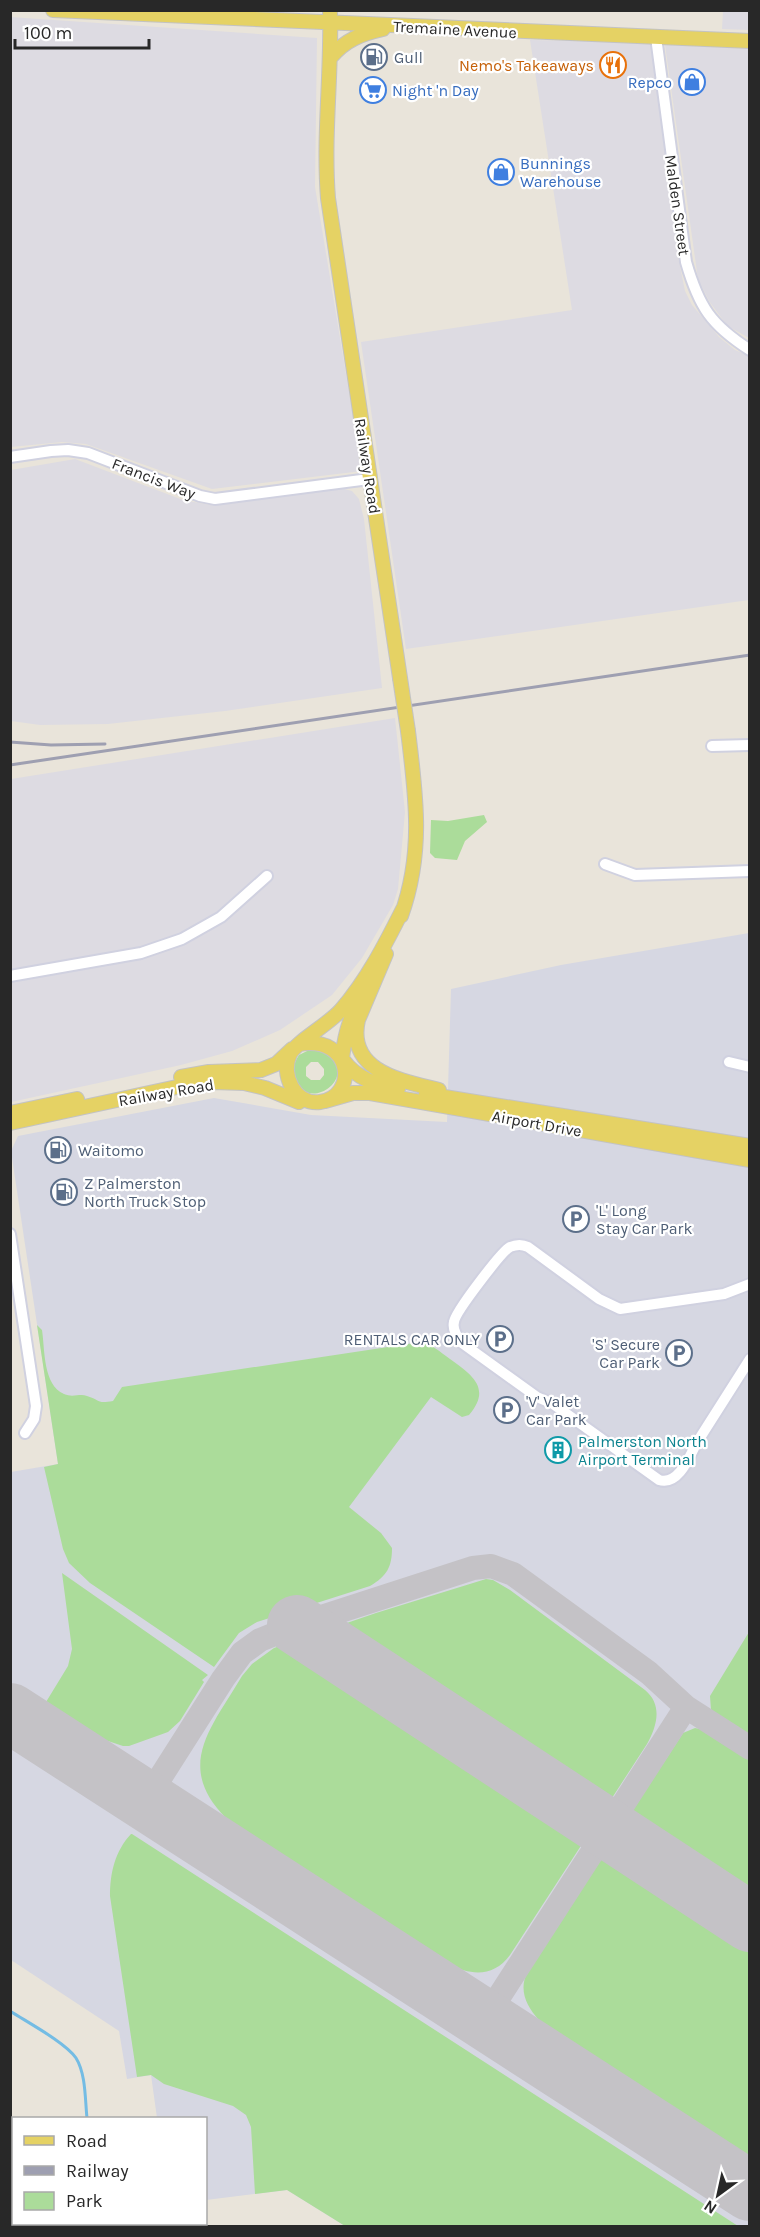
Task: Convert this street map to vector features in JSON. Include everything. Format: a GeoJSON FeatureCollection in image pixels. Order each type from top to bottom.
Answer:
{"type":"FeatureCollection","features":[{"type":"Feature","properties":{"kind":"main road","name":"Tremaine Avenue"},"geometry":{"type":"LineString","coordinates":[[53,10],[330,16],[393,26],[750,41]]}},
{"type":"Feature","properties":{"kind":"main road","name":"Railway Road"},"geometry":{"type":"LineString","coordinates":[[330,16],[331,57],[326,163],[328,198],[408,731],[418,818],[414,868],[403,909],[390,944],[351,1017],[345,1034],[343,1059]]}},
{"type":"Feature","properties":{"kind":"main road"},"geometry":{"type":"LineString","coordinates":[[331,57],[338,48],[353,38],[393,26]]}},
{"type":"Feature","properties":{"kind":"main road","name":"Railway Road"},"geometry":{"type":"LineString","coordinates":[[10,1113],[209,1072],[261,1070],[276,1064],[342,1009],[375,961],[403,909]]}},
{"type":"Feature","properties":{"kind":"main road"},"geometry":{"type":"LineString","coordinates":[[390,944],[357,1026],[358,1042],[365,1058],[373,1067],[390,1077],[490,1102]]}},
{"type":"Feature","properties":{"kind":"main road"},"geometry":{"type":"LineString","coordinates":[[314,1042],[324,1044],[343,1059],[344,1081],[333,1096],[322,1101],[310,1101],[294,1092],[287,1066],[288,1057],[296,1046],[314,1042]]}},
{"type":"Feature","properties":{"kind":"main road","name":"Airport Drive"},"geometry":{"type":"LineString","coordinates":[[343,1059],[359,1076],[376,1084],[750,1146]]}},
{"type":"Feature","properties":{"kind":"main road","name":"Railway Road"},"geometry":{"type":"LineString","coordinates":[[10,1122],[179,1087],[222,1082],[265,1088],[307,1104],[322,1101]]}},
{"type":"Feature","properties":{"kind":"main road","name":"Airport Drive"},"geometry":{"type":"LineString","coordinates":[[322,1101],[353,1093],[370,1093],[750,1160]]}},
{"type":"Feature","properties":{"kind":"main road"},"geometry":{"type":"LineString","coordinates":[[10,1132],[20,1125],[76,1113],[111,1101]]}},
{"type":"Feature","properties":{"kind":"street","name":"Malden Street"},"geometry":{"type":"LineString","coordinates":[[656,37],[686,262],[693,288],[706,313],[728,336],[750,350]]}},
{"type":"Feature","properties":{"kind":"street","name":"Francis Way"},"geometry":{"type":"LineString","coordinates":[[10,457],[68,450],[88,453],[200,496],[215,499],[369,479]]}},
{"type":"Feature","properties":{"kind":"street"},"geometry":{"type":"LineString","coordinates":[[712,746],[750,745]]}},
{"type":"Feature","properties":{"kind":"street"},"geometry":{"type":"LineString","coordinates":[[605,864],[635,874],[750,871]]}},
{"type":"Feature","properties":{"kind":"street"},"geometry":{"type":"LineString","coordinates":[[10,976],[141,953],[182,939],[221,917],[267,876]]}},
{"type":"Feature","properties":{"kind":"street"},"geometry":{"type":"LineString","coordinates":[[729,1062],[750,1067]]}},
{"type":"Feature","properties":{"kind":"street"},"geometry":{"type":"LineString","coordinates":[[10,1234],[36,1406],[34,1419],[25,1433]]}},
{"type":"Feature","properties":{"kind":"street"},"geometry":{"type":"LineString","coordinates":[[750,1289],[616,1308],[599,1299],[528,1247],[517,1245],[504,1252],[471,1292],[456,1315],[454,1327],[456,1335],[462,1342],[530,1392],[553,1404],[665,1482],[675,1477],[690,1457],[750,1359]]}},
{"type":"Feature","properties":{"kind":"street"},"geometry":{"type":"LineString","coordinates":[[730,1292],[750,1284]]}},
{"type":"Feature","properties":{"kind":"shaded area"},"geometry":{"type":"Polygon","coordinates":[[[723,11],[749,11],[749,30],[722,29],[723,11]]]}},
{"type":"Feature","properties":{"kind":"shaded area"},"geometry":{"type":"Polygon","coordinates":[[[10,17],[317,38],[315,187],[362,471],[212,489],[86,444],[62,442],[11,447],[10,17]]]}},
{"type":"Feature","properties":{"kind":"shaded area"},"geometry":{"type":"Polygon","coordinates":[[[530,40],[651,42],[678,257],[685,291],[692,305],[719,337],[735,350],[749,356],[749,600],[406,649],[361,342],[572,310],[530,40]]]}},
{"type":"Feature","properties":{"kind":"shaded area"},"geometry":{"type":"Polygon","coordinates":[[[665,45],[749,49],[749,338],[728,326],[709,301],[698,279],[665,45]]]}},
{"type":"Feature","properties":{"kind":"shaded area"},"geometry":{"type":"Polygon","coordinates":[[[75,459],[183,500],[210,505],[341,488],[352,491],[359,499],[364,519],[382,688],[225,711],[108,724],[40,725],[11,721],[11,470],[75,459]]]}},
{"type":"Feature","properties":{"kind":"shaded area"},"geometry":{"type":"Polygon","coordinates":[[[395,718],[405,812],[398,889],[393,905],[362,958],[332,995],[280,1030],[232,1051],[181,1065],[11,1102],[11,779],[395,718]]]}},
{"type":"Feature","properties":{"kind":"shaded area"},"geometry":{"type":"Polygon","coordinates":[[[749,933],[749,2226],[345,2226],[287,2190],[207,2200],[207,2117],[157,2117],[151,2075],[127,2079],[119,2031],[11,1960],[11,1472],[58,1464],[11,1151],[18,1136],[214,1098],[311,1115],[447,1122],[451,989],[561,965],[749,933]]]}},
{"type":"Feature","properties":{"kind":"green space"},"geometry":{"type":"Polygon","coordinates":[[[484,815],[487,822],[465,841],[457,860],[435,858],[430,853],[431,820],[448,821],[484,815]]]}},
{"type":"Feature","properties":{"kind":"green space"},"geometry":{"type":"Polygon","coordinates":[[[313,1048],[328,1053],[337,1068],[337,1077],[333,1084],[318,1093],[302,1090],[296,1082],[294,1071],[299,1055],[313,1048]],[[311,1062],[306,1067],[306,1076],[311,1080],[320,1080],[324,1075],[324,1069],[318,1062],[311,1062]]]}},
{"type":"Feature","properties":{"kind":"green space"},"geometry":{"type":"Polygon","coordinates":[[[37,1325],[42,1330],[46,1366],[52,1383],[64,1394],[84,1395],[101,1402],[113,1401],[122,1387],[421,1342],[436,1349],[472,1377],[479,1390],[479,1397],[469,1415],[462,1417],[431,1397],[349,1507],[381,1533],[392,1548],[390,1566],[381,1579],[370,1586],[257,1622],[239,1633],[214,1667],[90,1583],[69,1563],[63,1549],[44,1467],[58,1464],[37,1325]]]}},
{"type":"Feature","properties":{"kind":"green space"},"geometry":{"type":"Polygon","coordinates":[[[62,1573],[208,1675],[202,1680],[204,1682],[180,1721],[168,1732],[123,1746],[105,1740],[46,1702],[68,1666],[72,1649],[62,1573]]]}},
{"type":"Feature","properties":{"kind":"green space"},"geometry":{"type":"Polygon","coordinates":[[[486,1579],[493,1580],[510,1590],[645,1690],[654,1702],[656,1723],[647,1744],[510,1955],[504,1962],[489,1971],[474,1972],[449,1964],[226,1818],[211,1799],[202,1781],[200,1764],[203,1747],[210,1730],[242,1676],[252,1664],[274,1648],[486,1579]]]}},
{"type":"Feature","properties":{"kind":"green space"},"geometry":{"type":"Polygon","coordinates":[[[749,1632],[749,1739],[718,1719],[719,1716],[711,1710],[710,1696],[749,1632]]]}},
{"type":"Feature","properties":{"kind":"green space"},"geometry":{"type":"Polygon","coordinates":[[[695,1728],[709,1731],[749,1757],[749,2157],[539,2020],[530,2009],[524,1991],[528,1971],[683,1733],[695,1728]]]}},
{"type":"Feature","properties":{"kind":"green space"},"geometry":{"type":"Polygon","coordinates":[[[131,1834],[738,2226],[345,2226],[287,2190],[255,2194],[251,2127],[246,2115],[233,2106],[164,2084],[151,2075],[137,2077],[110,1896],[114,1863],[131,1834]]]}},
{"type":"Feature","properties":{"kind":"waterway"},"geometry":{"type":"LineString","coordinates":[[10,2011],[55,2039],[76,2058],[83,2079],[87,2117]]}},
{"type":"Feature","properties":{"kind":"taxiway"},"geometry":{"type":"LineString","coordinates":[[146,1800],[223,1679],[242,1653],[260,1640],[297,1625],[473,1568],[491,1566],[513,1574],[649,1673],[686,1707],[750,1748]]}},
{"type":"Feature","properties":{"kind":"taxiway"},"geometry":{"type":"LineString","coordinates":[[484,2020],[686,1707]]}},
{"type":"Feature","properties":{"kind":"runway"},"geometry":{"type":"LineString","coordinates":[[297,1625],[750,1922]]}},
{"type":"Feature","properties":{"kind":"runway"},"geometry":{"type":"LineString","coordinates":[[10,1713],[750,2191]]}},
{"type":"Feature","properties":{"kind":"railway"},"geometry":{"type":"LineString","coordinates":[[10,765],[750,655]]}},
{"type":"Feature","properties":{"kind":"railway"},"geometry":{"type":"LineString","coordinates":[[10,742],[51,745],[105,744]]}},
{"type":"Feature","properties":{"kind":"place","name":"Gull"},"geometry":{"type":"Point","coordinates":[374,57]}},
{"type":"Feature","properties":{"kind":"place","name":"Nemo's Takeaways"},"geometry":{"type":"Point","coordinates":[613,65]}},
{"type":"Feature","properties":{"kind":"place","name":"Repco"},"geometry":{"type":"Point","coordinates":[692,82]}},
{"type":"Feature","properties":{"kind":"place","name":"Night 'n Day"},"geometry":{"type":"Point","coordinates":[373,90]}},
{"type":"Feature","properties":{"kind":"place","name":"Bunnings Warehouse"},"geometry":{"type":"Point","coordinates":[501,172]}},
{"type":"Feature","properties":{"kind":"place","name":"Waitomo"},"geometry":{"type":"Point","coordinates":[58,1150]}},
{"type":"Feature","properties":{"kind":"place","name":"Z Palmerston North Truck Stop"},"geometry":{"type":"Point","coordinates":[64,1192]}},
{"type":"Feature","properties":{"kind":"place","name":"'L' Long Stay Car Park"},"geometry":{"type":"Point","coordinates":[576,1219]}},
{"type":"Feature","properties":{"kind":"place","name":"RENTALS CAR ONLY"},"geometry":{"type":"Point","coordinates":[500,1339]}},
{"type":"Feature","properties":{"kind":"place","name":"'S' Secure Car Park"},"geometry":{"type":"Point","coordinates":[679,1353]}},
{"type":"Feature","properties":{"kind":"place","name":"'V' Valet Car Park"},"geometry":{"type":"Point","coordinates":[507,1410]}},
{"type":"Feature","properties":{"kind":"place","name":"Palmerston North Airport Terminal"},"geometry":{"type":"Point","coordinates":[558,1450]}}]}
